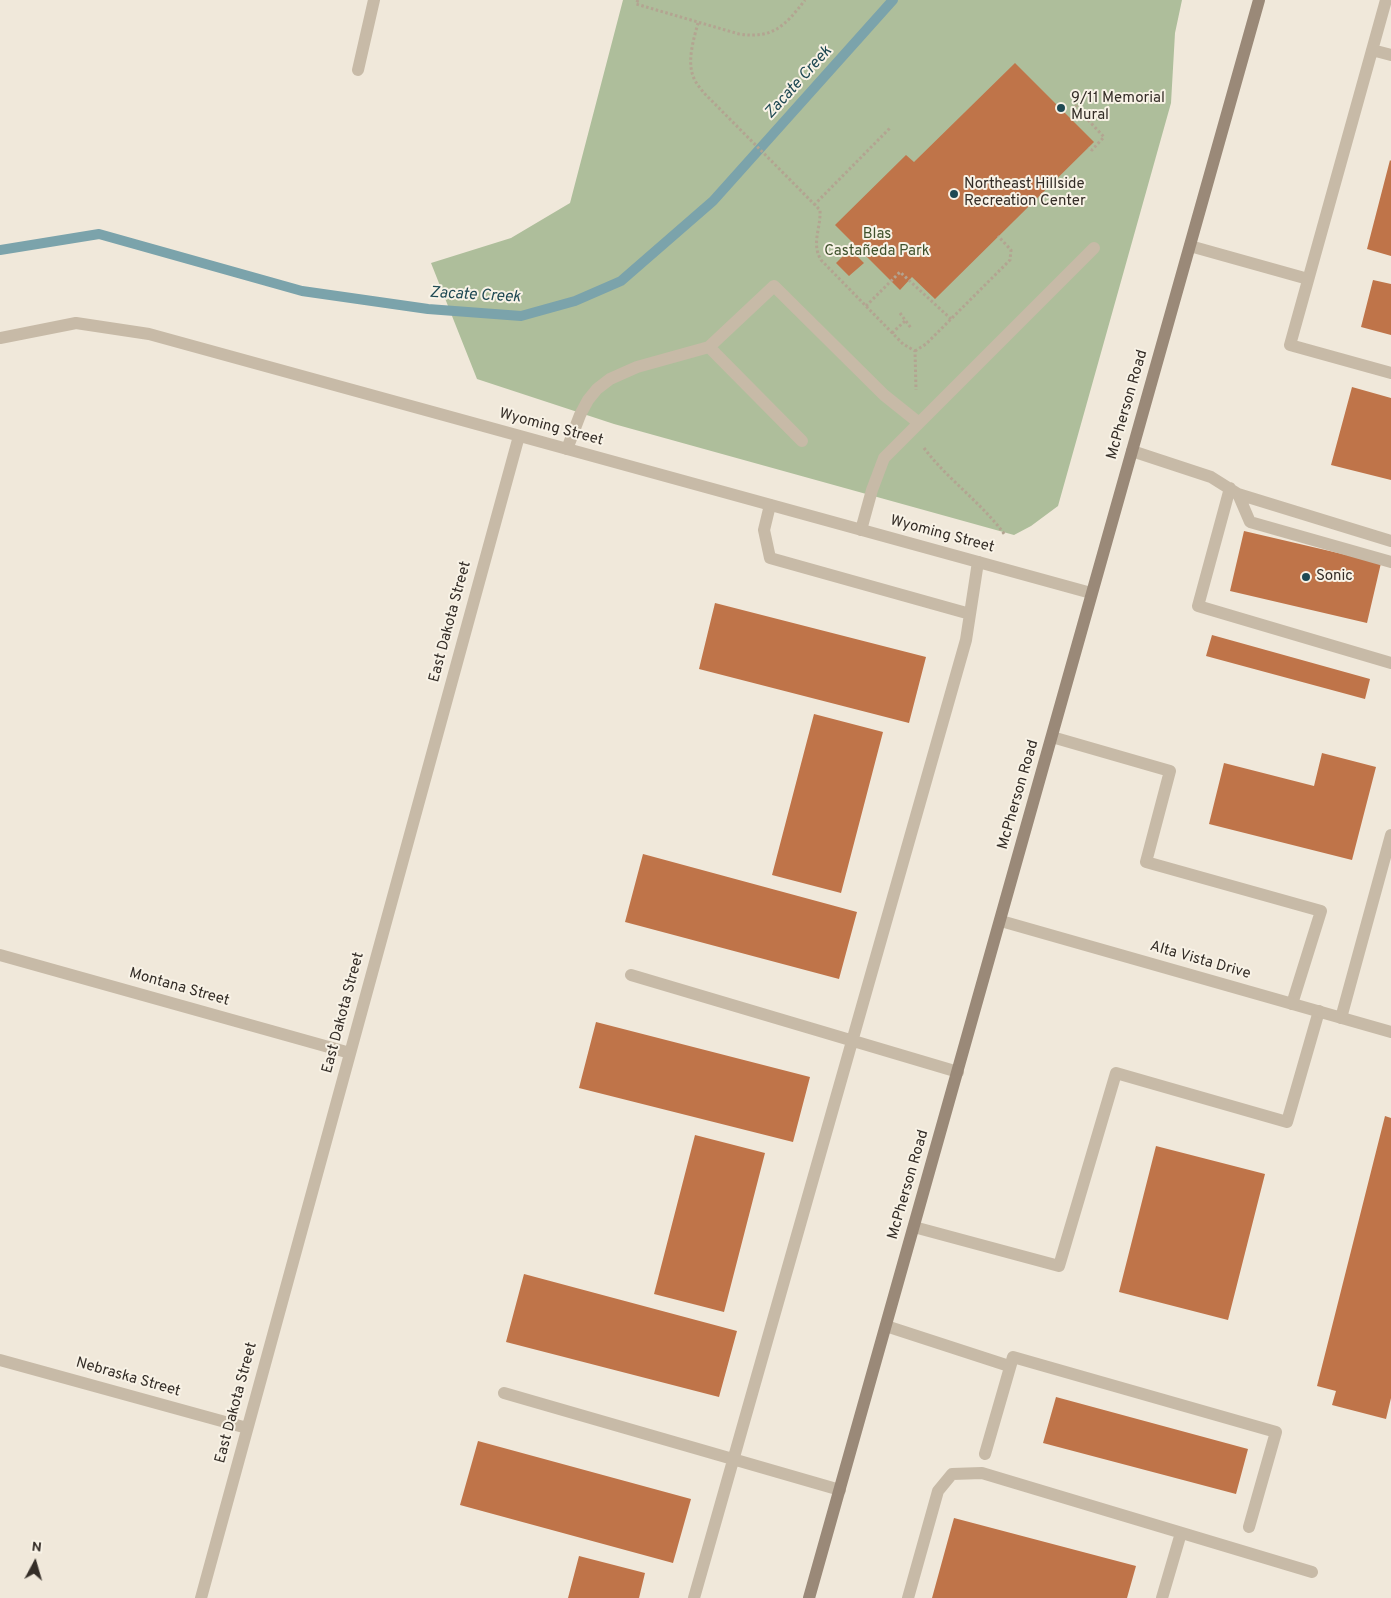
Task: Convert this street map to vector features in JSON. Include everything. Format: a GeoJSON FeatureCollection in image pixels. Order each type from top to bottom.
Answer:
{"type":"FeatureCollection","features":[{"type":"Feature","properties":{"kind":"main road","name":"McPherson Road"},"geometry":{"type":"LineString","coordinates":[[809,1598],[1259,0]]}},
{"type":"Feature","properties":{"kind":"street"},"geometry":{"type":"LineString","coordinates":[[358,70],[374,0]]}},
{"type":"Feature","properties":{"kind":"street"},"geometry":{"type":"LineString","coordinates":[[1386,0],[1290,345],[1391,373]]}},
{"type":"Feature","properties":{"kind":"street"},"geometry":{"type":"LineString","coordinates":[[1372,50],[1391,55]]}},
{"type":"Feature","properties":{"kind":"street"},"geometry":{"type":"LineString","coordinates":[[1190,246],[1308,279]]}},
{"type":"Feature","properties":{"kind":"street"},"geometry":{"type":"LineString","coordinates":[[861,530],[872,490],[884,458],[1094,248]]}},
{"type":"Feature","properties":{"kind":"street"},"geometry":{"type":"LineString","coordinates":[[568,449],[580,415],[597,388],[610,379],[637,368],[710,346],[774,286],[884,396],[919,423]]}},
{"type":"Feature","properties":{"kind":"street","name":"Wyoming Street"},"geometry":{"type":"LineString","coordinates":[[0,338],[76,323],[149,334],[1091,593]]}},
{"type":"Feature","properties":{"kind":"street"},"geometry":{"type":"LineString","coordinates":[[710,346],[802,441]]}},
{"type":"Feature","properties":{"kind":"street","name":"East Dakota Street"},"geometry":{"type":"LineString","coordinates":[[200,1598],[519,436]]}},
{"type":"Feature","properties":{"kind":"street"},"geometry":{"type":"LineString","coordinates":[[1132,451],[1212,477],[1234,491],[1391,541]]}},
{"type":"Feature","properties":{"kind":"street"},"geometry":{"type":"LineString","coordinates":[[1234,491],[1250,522],[1391,562]]}},
{"type":"Feature","properties":{"kind":"street"},"geometry":{"type":"LineString","coordinates":[[1234,491],[1198,606],[1391,663]]}},
{"type":"Feature","properties":{"kind":"street"},"geometry":{"type":"LineString","coordinates":[[770,505],[764,530],[770,558],[970,614]]}},
{"type":"Feature","properties":{"kind":"street"},"geometry":{"type":"LineString","coordinates":[[694,1598],[966,640],[978,562]]}},
{"type":"Feature","properties":{"kind":"street"},"geometry":{"type":"LineString","coordinates":[[1052,736],[1170,771],[1146,862],[1320,911],[1292,1004]]}},
{"type":"Feature","properties":{"kind":"street"},"geometry":{"type":"LineString","coordinates":[[1341,1018],[1391,839]]}},
{"type":"Feature","properties":{"kind":"street","name":"Alta Vista Drive"},"geometry":{"type":"LineString","coordinates":[[1001,920],[1391,1032]]}},
{"type":"Feature","properties":{"kind":"street","name":"Montana Street"},"geometry":{"type":"LineString","coordinates":[[0,955],[350,1052]]}},
{"type":"Feature","properties":{"kind":"street"},"geometry":{"type":"LineString","coordinates":[[631,974],[958,1072]]}},
{"type":"Feature","properties":{"kind":"street"},"geometry":{"type":"LineString","coordinates":[[914,1227],[1058,1266],[1116,1073],[1287,1122],[1318,1011]]}},
{"type":"Feature","properties":{"kind":"street"},"geometry":{"type":"LineString","coordinates":[[886,1326],[1010,1366]]}},
{"type":"Feature","properties":{"kind":"street"},"geometry":{"type":"LineString","coordinates":[[985,1454],[1013,1357],[1276,1432],[1249,1527]]}},
{"type":"Feature","properties":{"kind":"street","name":"Nebraska Street"},"geometry":{"type":"LineString","coordinates":[[0,1360],[247,1428]]}},
{"type":"Feature","properties":{"kind":"street"},"geometry":{"type":"LineString","coordinates":[[504,1393],[840,1490]]}},
{"type":"Feature","properties":{"kind":"street"},"geometry":{"type":"LineString","coordinates":[[908,1598],[938,1492],[952,1474],[982,1474],[1312,1572]]}},
{"type":"Feature","properties":{"kind":"street"},"geometry":{"type":"LineString","coordinates":[[1162,1598],[1181,1534]]}},
{"type":"Feature","properties":{"kind":"path"},"geometry":{"type":"LineString","coordinates":[[638,0],[636,4],[739,34],[752,36],[764,35],[782,26],[805,0]]}},
{"type":"Feature","properties":{"kind":"path"},"geometry":{"type":"LineString","coordinates":[[698,22],[691,69],[697,83],[712,102],[820,210],[816,251],[821,260],[904,344],[915,351]]}},
{"type":"Feature","properties":{"kind":"path"},"geometry":{"type":"LineString","coordinates":[[1079,95],[1076,107],[1104,138],[1092,150],[1088,148]]}},
{"type":"Feature","properties":{"kind":"path"},"geometry":{"type":"LineString","coordinates":[[814,205],[890,128]]}},
{"type":"Feature","properties":{"kind":"path"},"geometry":{"type":"LineString","coordinates":[[915,351],[926,344],[1010,260],[1011,250],[998,236]]}},
{"type":"Feature","properties":{"kind":"path"},"geometry":{"type":"LineString","coordinates":[[866,306],[900,272],[951,319]]}},
{"type":"Feature","properties":{"kind":"path"},"geometry":{"type":"LineString","coordinates":[[900,313],[911,328]]}},
{"type":"Feature","properties":{"kind":"path"},"geometry":{"type":"LineString","coordinates":[[892,332],[905,321]]}},
{"type":"Feature","properties":{"kind":"path"},"geometry":{"type":"LineString","coordinates":[[915,351],[916,397]]}},
{"type":"Feature","properties":{"kind":"path"},"geometry":{"type":"LineString","coordinates":[[922,445],[937,466],[995,522],[1005,535]]}},
{"type":"Feature","properties":{"kind":"green space","name":"Blas Castañeda Park"},"geometry":{"type":"Polygon","coordinates":[[[623,0],[1182,0],[1175,33],[1171,103],[1058,506],[1031,526],[1014,535],[614,424],[477,379],[431,263],[511,238],[570,203],[623,0]]]}},
{"type":"Feature","properties":{"kind":"building","name":"Northeast Hillside Recreation Center"},"geometry":{"type":"Polygon","coordinates":[[[1015,63],[1094,142],[935,299],[912,277],[900,290],[835,225],[906,155],[914,162],[1015,63]]]}},
{"type":"Feature","properties":{"kind":"building"},"geometry":{"type":"Polygon","coordinates":[[[1391,161],[1391,256],[1367,249],[1391,161]]]}},
{"type":"Feature","properties":{"kind":"building"},"geometry":{"type":"Polygon","coordinates":[[[850,249],[864,263],[849,276],[836,263],[850,249]]]}},
{"type":"Feature","properties":{"kind":"building"},"geometry":{"type":"Polygon","coordinates":[[[1373,280],[1391,284],[1391,335],[1361,327],[1373,280]]]}},
{"type":"Feature","properties":{"kind":"building"},"geometry":{"type":"Polygon","coordinates":[[[1352,387],[1391,398],[1391,480],[1331,465],[1352,387]]]}},
{"type":"Feature","properties":{"kind":"building","name":"Sonic"},"geometry":{"type":"Polygon","coordinates":[[[1244,531],[1381,563],[1367,623],[1230,591],[1244,531]]]}},
{"type":"Feature","properties":{"kind":"building"},"geometry":{"type":"Polygon","coordinates":[[[715,603],[926,657],[909,723],[699,669],[715,603]]]}},
{"type":"Feature","properties":{"kind":"building"},"geometry":{"type":"Polygon","coordinates":[[[1212,635],[1370,679],[1365,699],[1206,656],[1212,635]]]}},
{"type":"Feature","properties":{"kind":"building"},"geometry":{"type":"Polygon","coordinates":[[[814,714],[883,732],[841,893],[772,875],[814,714]]]}},
{"type":"Feature","properties":{"kind":"building"},"geometry":{"type":"Polygon","coordinates":[[[1322,753],[1376,767],[1352,860],[1209,824],[1224,763],[1314,786],[1322,753]]]}},
{"type":"Feature","properties":{"kind":"building"},"geometry":{"type":"Polygon","coordinates":[[[643,854],[857,912],[839,979],[625,922],[643,854]]]}},
{"type":"Feature","properties":{"kind":"building"},"geometry":{"type":"Polygon","coordinates":[[[596,1022],[810,1077],[793,1142],[579,1088],[596,1022]]]}},
{"type":"Feature","properties":{"kind":"building"},"geometry":{"type":"Polygon","coordinates":[[[1385,1116],[1391,1118],[1391,1398],[1386,1419],[1332,1405],[1336,1391],[1317,1386],[1385,1116]]]}},
{"type":"Feature","properties":{"kind":"building"},"geometry":{"type":"Polygon","coordinates":[[[695,1135],[765,1153],[724,1312],[654,1294],[695,1135]]]}},
{"type":"Feature","properties":{"kind":"building"},"geometry":{"type":"Polygon","coordinates":[[[1156,1146],[1265,1174],[1228,1320],[1119,1292],[1156,1146]]]}},
{"type":"Feature","properties":{"kind":"building"},"geometry":{"type":"Polygon","coordinates":[[[524,1274],[737,1331],[719,1397],[506,1342],[524,1274]]]}},
{"type":"Feature","properties":{"kind":"building"},"geometry":{"type":"Polygon","coordinates":[[[1056,1397],[1248,1449],[1236,1494],[1043,1443],[1056,1397]]]}},
{"type":"Feature","properties":{"kind":"building"},"geometry":{"type":"Polygon","coordinates":[[[478,1441],[691,1499],[673,1563],[460,1505],[478,1441]]]}},
{"type":"Feature","properties":{"kind":"building"},"geometry":{"type":"Polygon","coordinates":[[[954,1518],[1136,1566],[1127,1598],[932,1598],[954,1518]]]}},
{"type":"Feature","properties":{"kind":"building"},"geometry":{"type":"Polygon","coordinates":[[[579,1556],[645,1573],[639,1598],[568,1598],[579,1556]]]}},
{"type":"Feature","properties":{"kind":"waterway","name":"Zacate Creek"},"geometry":{"type":"LineString","coordinates":[[0,250],[99,234],[302,291],[428,309],[521,316],[575,301],[621,281],[713,201],[893,0]]}},
{"type":"Feature","properties":{"kind":"place","name":"9/11 Memorial Mural"},"geometry":{"type":"Point","coordinates":[1061,108]}},
{"type":"Feature","properties":{"kind":"place","name":"Northeast Hillside Recreation Center"},"geometry":{"type":"Point","coordinates":[954,194]}},
{"type":"Feature","properties":{"kind":"place","name":"Sonic"},"geometry":{"type":"Point","coordinates":[1306,577]}}]}
